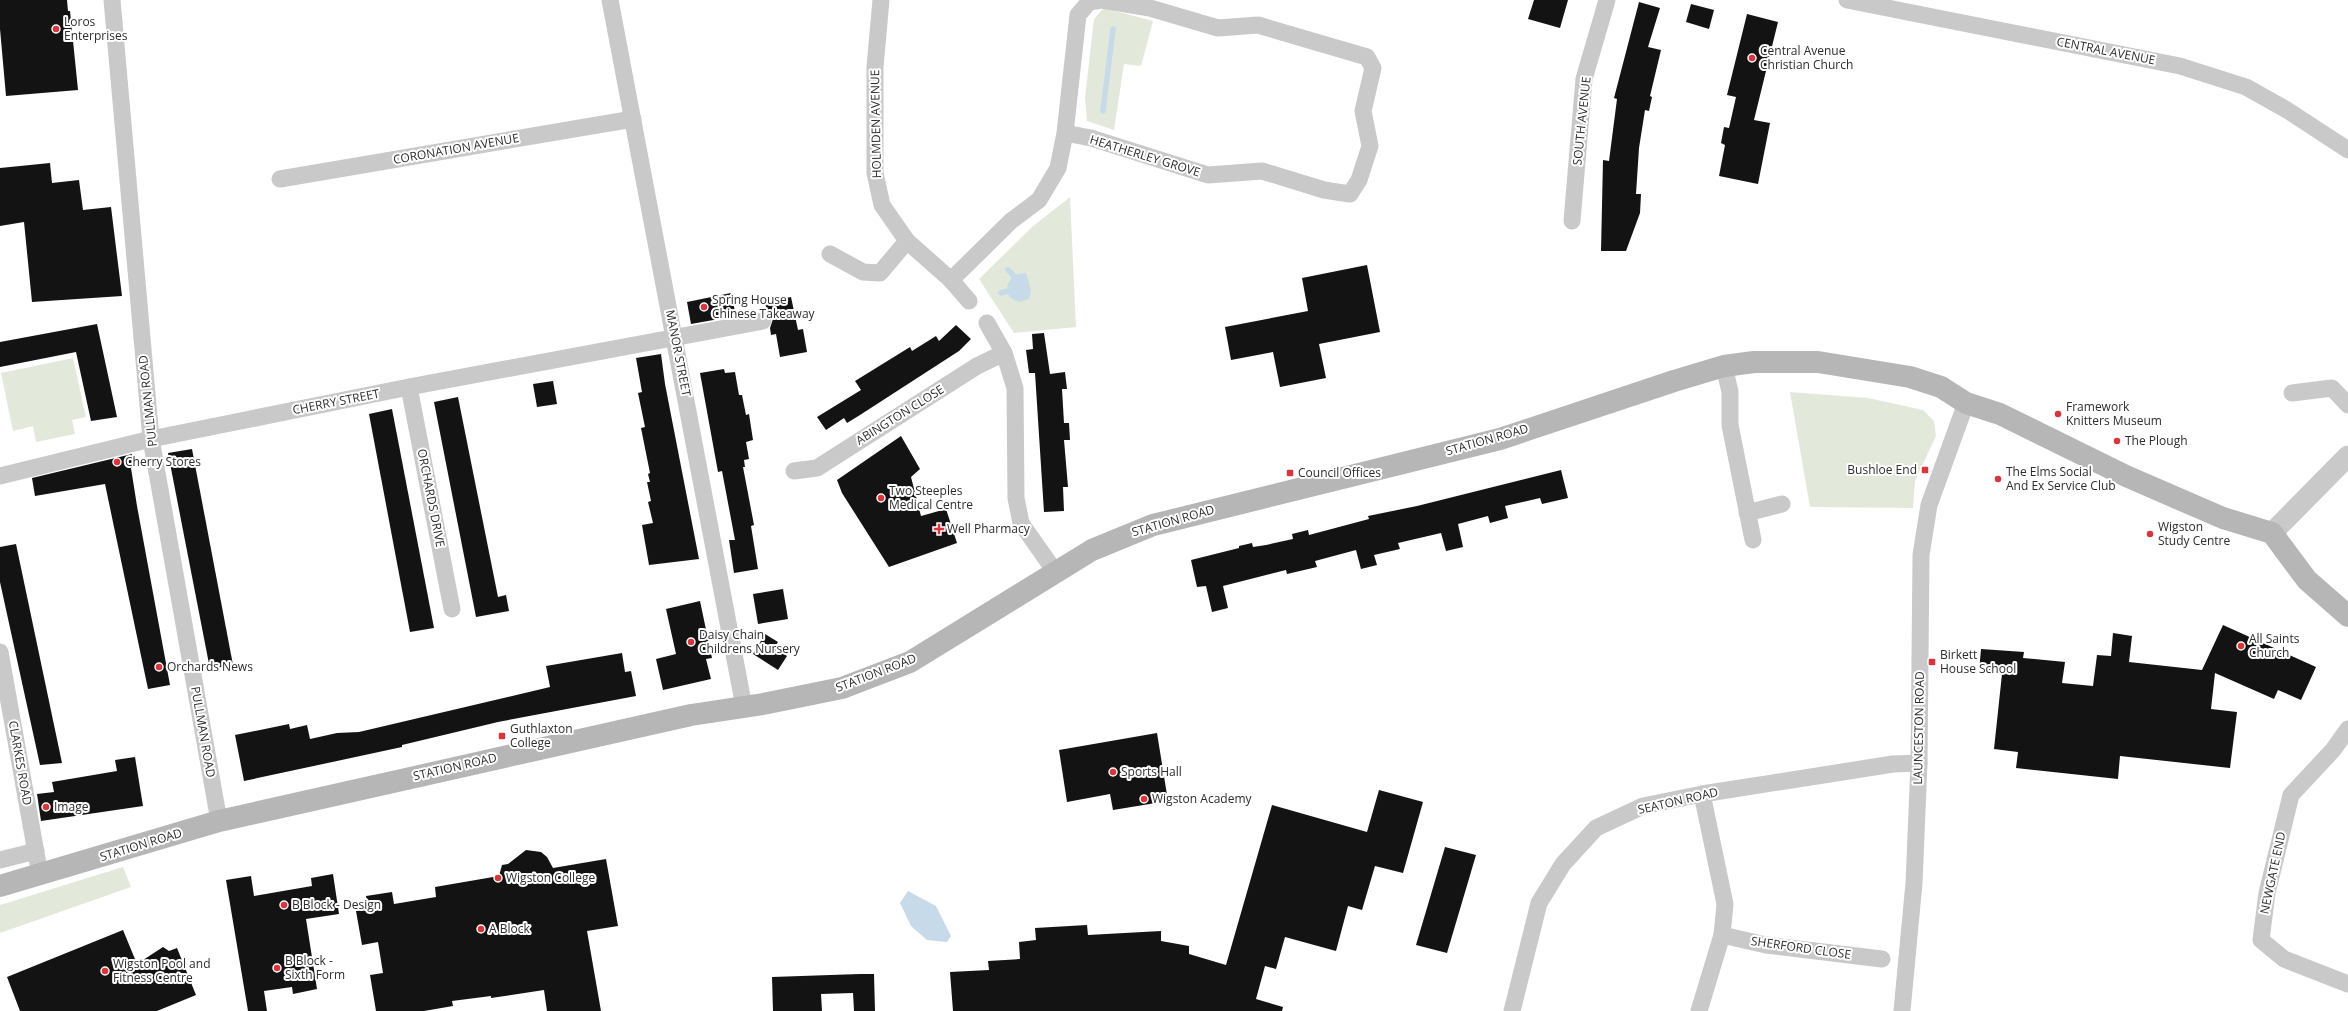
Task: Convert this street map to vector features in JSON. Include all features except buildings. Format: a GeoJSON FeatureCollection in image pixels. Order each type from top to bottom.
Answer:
{"type":"FeatureCollection","features":[{"type":"Feature","properties":{"kind":"main road"},"geometry":{"type":"LineString","coordinates":[[1724,366],[1754,362],[1818,362],[1910,377],[1941,387],[1966,403],[2000,414],[2112,469],[2216,515],[2272,533],[2307,580],[2348,616]]}},
{"type":"Feature","properties":{"kind":"main road","name":"STATION ROAD"},"geometry":{"type":"LineString","coordinates":[[0,886],[219,821],[691,715],[744,707],[842,688],[910,662],[1092,550],[1153,525],[1500,439],[1674,380],[1724,366]]}},
{"type":"Feature","properties":{"kind":"street","name":"PULLMAN ROAD"},"geometry":{"type":"LineString","coordinates":[[112,0],[151,439],[219,821]]}},
{"type":"Feature","properties":{"kind":"street","name":"MANOR STREET"},"geometry":{"type":"LineString","coordinates":[[610,0],[744,707]]}},
{"type":"Feature","properties":{"kind":"street","name":"HOLMDEN AVENUE"},"geometry":{"type":"LineString","coordinates":[[881,0],[875,67],[875,173],[882,205],[907,241],[951,280],[969,301]]}},
{"type":"Feature","properties":{"kind":"street","name":"HEATHERLEY GROVE"},"geometry":{"type":"LineString","coordinates":[[951,280],[1011,222],[1039,200],[1058,168],[1065,134],[1078,15],[1089,2],[1102,0],[1150,8],[1218,28],[1258,25],[1367,57],[1373,68],[1364,111],[1370,146],[1359,180],[1350,194],[1324,190],[1262,171],[1208,175],[1092,138],[1065,134]]}},
{"type":"Feature","properties":{"kind":"street","name":"SOUTH AVENUE"},"geometry":{"type":"LineString","coordinates":[[1572,221],[1584,79],[1607,0]]}},
{"type":"Feature","properties":{"kind":"street","name":"CENTRAL AVENUE"},"geometry":{"type":"LineString","coordinates":[[1846,0],[2180,66],[2246,88],[2287,110],[2348,150]]}},
{"type":"Feature","properties":{"kind":"street","name":"CORONATION AVENUE"},"geometry":{"type":"LineString","coordinates":[[280,180],[632,119]]}},
{"type":"Feature","properties":{"kind":"street"},"geometry":{"type":"LineString","coordinates":[[830,254],[863,272],[880,273],[907,241]]}},
{"type":"Feature","properties":{"kind":"street","name":"CHERRY STREET"},"geometry":{"type":"LineString","coordinates":[[0,476],[151,439],[409,387],[763,321]]}},
{"type":"Feature","properties":{"kind":"street"},"geometry":{"type":"LineString","coordinates":[[987,323],[1004,353],[1015,388],[1016,498],[1021,524],[1056,573]]}},
{"type":"Feature","properties":{"kind":"street","name":"ABINGTON CLOSE"},"geometry":{"type":"LineString","coordinates":[[794,471],[817,468],[977,366],[1004,353]]}},
{"type":"Feature","properties":{"kind":"street"},"geometry":{"type":"LineString","coordinates":[[1724,366],[1730,392],[1730,425],[1753,540]]}},
{"type":"Feature","properties":{"kind":"street","name":"ORCHARDS DRIVE"},"geometry":{"type":"LineString","coordinates":[[409,387],[452,609]]}},
{"type":"Feature","properties":{"kind":"street"},"geometry":{"type":"LineString","coordinates":[[2292,393],[2332,388],[2348,405]]}},
{"type":"Feature","properties":{"kind":"street","name":"LAUNCESTON ROAD"},"geometry":{"type":"LineString","coordinates":[[1902,1011],[1914,883],[1919,762],[1921,555],[1924,525],[1929,505],[1966,403]]}},
{"type":"Feature","properties":{"kind":"street"},"geometry":{"type":"LineString","coordinates":[[2272,533],[2348,456]]}},
{"type":"Feature","properties":{"kind":"street"},"geometry":{"type":"LineString","coordinates":[[1747,513],[1782,504]]}},
{"type":"Feature","properties":{"kind":"street","name":"CLARKES ROAD"},"geometry":{"type":"LineString","coordinates":[[0,652],[40,875]]}},
{"type":"Feature","properties":{"kind":"street","name":"NEWGATE END"},"geometry":{"type":"LineString","coordinates":[[2348,729],[2333,750],[2291,795],[2267,893],[2261,940],[2284,959],[2348,984]]}},
{"type":"Feature","properties":{"kind":"street","name":"SEATON ROAD"},"geometry":{"type":"LineString","coordinates":[[1512,1011],[1539,903],[1563,864],[1596,828],[1643,806],[1702,794],[1893,764],[1919,762]]}},
{"type":"Feature","properties":{"kind":"street"},"geometry":{"type":"LineString","coordinates":[[1699,1011],[1722,934],[1725,904],[1702,794]]}},
{"type":"Feature","properties":{"kind":"street"},"geometry":{"type":"LineString","coordinates":[[0,860],[36,852]]}},
{"type":"Feature","properties":{"kind":"street","name":"SHERFORD CLOSE"},"geometry":{"type":"LineString","coordinates":[[1722,934],[1766,945],[1882,959]]}},
{"type":"Feature","properties":{"kind":"green space"},"geometry":{"type":"Polygon","coordinates":[[[1104,8],[1153,21],[1141,66],[1124,64],[1114,130],[1087,121],[1085,98],[1094,19],[1104,8]]]}},
{"type":"Feature","properties":{"kind":"green space"},"geometry":{"type":"Polygon","coordinates":[[[1070,197],[1076,327],[1014,333],[979,279],[1032,227],[1070,197]]]}},
{"type":"Feature","properties":{"kind":"green space"},"geometry":{"type":"Polygon","coordinates":[[[73,358],[86,417],[72,420],[75,434],[36,442],[33,426],[13,431],[1,373],[73,358]]]}},
{"type":"Feature","properties":{"kind":"green space"},"geometry":{"type":"Polygon","coordinates":[[[1790,392],[1868,398],[1923,410],[1934,421],[1936,436],[1915,481],[1913,508],[1810,507],[1790,392]]]}},
{"type":"Feature","properties":{"kind":"green space"},"geometry":{"type":"Polygon","coordinates":[[[123,867],[131,887],[0,933],[0,905],[123,867]]]}},
{"type":"Feature","properties":{"kind":"water"},"geometry":{"type":"Polygon","coordinates":[[[1026,273],[1031,290],[1029,299],[1019,302],[1009,297],[1007,286],[1013,275],[1026,273]]]}},
{"type":"Feature","properties":{"kind":"water"},"geometry":{"type":"Polygon","coordinates":[[[908,891],[936,906],[951,936],[947,942],[927,940],[911,926],[900,903],[908,891]]]}},
{"type":"Feature","properties":{"kind":"waterway"},"geometry":{"type":"LineString","coordinates":[[1103,111],[1113,29]]}},
{"type":"Feature","properties":{"kind":"waterway"},"geometry":{"type":"LineString","coordinates":[[1008,270],[1013,275]]}},
{"type":"Feature","properties":{"kind":"waterway"},"geometry":{"type":"LineString","coordinates":[[1001,293],[1008,291]]}},
{"type":"Feature","properties":{"kind":"place","name":"Loros Enterprises"},"geometry":{"type":"Point","coordinates":[56,29]}},
{"type":"Feature","properties":{"kind":"place","name":"Central Avenue Christian Church"},"geometry":{"type":"Point","coordinates":[1752,58]}},
{"type":"Feature","properties":{"kind":"place","name":"Spring House Chinese Takeaway"},"geometry":{"type":"Point","coordinates":[704,307]}},
{"type":"Feature","properties":{"kind":"place","name":"Framework Knitters Museum"},"geometry":{"type":"Point","coordinates":[2058,414]}},
{"type":"Feature","properties":{"kind":"place","name":"The Plough"},"geometry":{"type":"Point","coordinates":[2117,441]}},
{"type":"Feature","properties":{"kind":"place","name":"Cherry Stores"},"geometry":{"type":"Point","coordinates":[117,462]}},
{"type":"Feature","properties":{"kind":"place","name":"Bushloe End"},"geometry":{"type":"Point","coordinates":[1925,470]}},
{"type":"Feature","properties":{"kind":"place","name":"Council Offices"},"geometry":{"type":"Point","coordinates":[1290,473]}},
{"type":"Feature","properties":{"kind":"place","name":"The Elms Social And Ex Service Club"},"geometry":{"type":"Point","coordinates":[1998,479]}},
{"type":"Feature","properties":{"kind":"place","name":"Two Steeples Medical Centre"},"geometry":{"type":"Point","coordinates":[881,498]}},
{"type":"Feature","properties":{"kind":"place","name":"Well Pharmacy"},"geometry":{"type":"Point","coordinates":[939,529]}},
{"type":"Feature","properties":{"kind":"place","name":"Wigston Study Centre"},"geometry":{"type":"Point","coordinates":[2150,534]}},
{"type":"Feature","properties":{"kind":"place","name":"Daisy Chain Childrens Nursery"},"geometry":{"type":"Point","coordinates":[691,642]}},
{"type":"Feature","properties":{"kind":"place","name":"All Saints Church"},"geometry":{"type":"Point","coordinates":[2241,646]}},
{"type":"Feature","properties":{"kind":"place","name":"Birkett House School"},"geometry":{"type":"Point","coordinates":[1932,662]}},
{"type":"Feature","properties":{"kind":"place","name":"Orchards News"},"geometry":{"type":"Point","coordinates":[159,667]}},
{"type":"Feature","properties":{"kind":"place","name":"Guthlaxton College"},"geometry":{"type":"Point","coordinates":[502,736]}},
{"type":"Feature","properties":{"kind":"place","name":"Sports Hall"},"geometry":{"type":"Point","coordinates":[1113,772]}},
{"type":"Feature","properties":{"kind":"place","name":"Wigston Academy"},"geometry":{"type":"Point","coordinates":[1144,799]}},
{"type":"Feature","properties":{"kind":"place","name":"Image"},"geometry":{"type":"Point","coordinates":[46,807]}},
{"type":"Feature","properties":{"kind":"place","name":"Wigston College"},"geometry":{"type":"Point","coordinates":[498,878]}},
{"type":"Feature","properties":{"kind":"place","name":"B Block - Design"},"geometry":{"type":"Point","coordinates":[284,905]}},
{"type":"Feature","properties":{"kind":"place","name":"A Block"},"geometry":{"type":"Point","coordinates":[481,929]}},
{"type":"Feature","properties":{"kind":"place","name":"B Block - Sixth Form"},"geometry":{"type":"Point","coordinates":[277,968]}},
{"type":"Feature","properties":{"kind":"place","name":"Wigston Pool and Fitness Centre"},"geometry":{"type":"Point","coordinates":[105,971]}}]}
